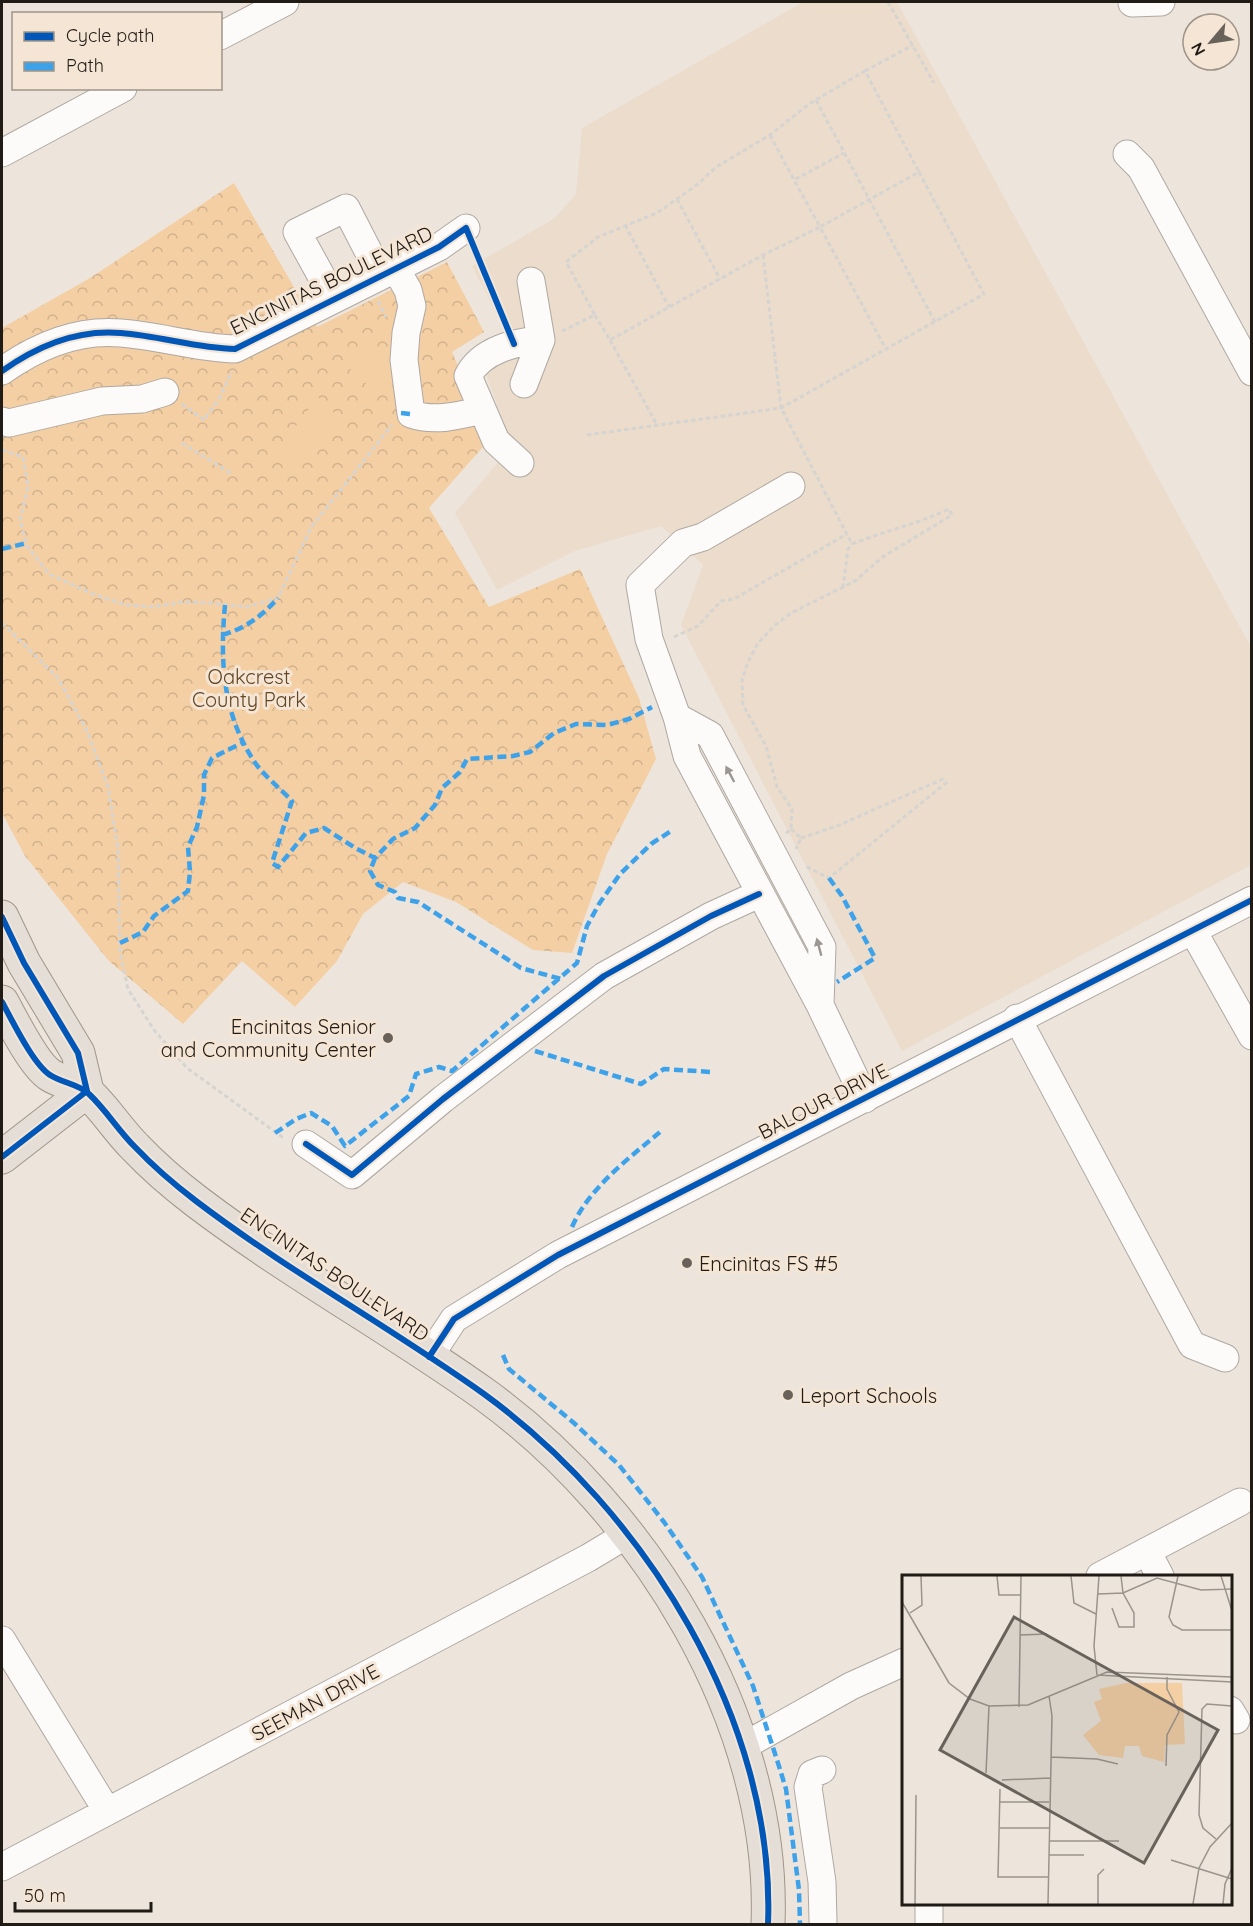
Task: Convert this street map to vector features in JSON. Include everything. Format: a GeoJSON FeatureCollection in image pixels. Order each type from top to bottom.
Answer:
{"type":"FeatureCollection","features":[{"type":"Feature","properties":{"kind":"main road","name":"ENCINITAS BOULEVARD"},"geometry":{"type":"LineString","coordinates":[[2,917],[24,963],[78,1053],[87,1091]]}},
{"type":"Feature","properties":{"kind":"main road","name":"ENCINITAS BOULEVARD"},"geometry":{"type":"LineString","coordinates":[[2,1002],[21,1038],[48,1074],[87,1091],[135,1147],[195,1200],[487,1396],[578,1475],[628,1534],[699,1642],[731,1712],[758,1810],[766,1869],[768,1924]]}},
{"type":"Feature","properties":{"kind":"main road"},"geometry":{"type":"LineString","coordinates":[[2,1156],[87,1091]]}},
{"type":"Feature","properties":{"kind":"street"},"geometry":{"type":"LineString","coordinates":[[222,35],[285,2]]}},
{"type":"Feature","properties":{"kind":"street"},"geometry":{"type":"LineString","coordinates":[[1132,3],[1161,2]]}},
{"type":"Feature","properties":{"kind":"street"},"geometry":{"type":"LineString","coordinates":[[2,153],[119,90]]}},
{"type":"Feature","properties":{"kind":"street"},"geometry":{"type":"LineString","coordinates":[[1127,154],[1141,168],[1251,372]]}},
{"type":"Feature","properties":{"kind":"street"},"geometry":{"type":"LineString","coordinates":[[334,299],[297,232],[346,208],[388,272],[408,290],[412,306],[406,333],[404,360],[411,414],[434,418],[482,410]]}},
{"type":"Feature","properties":{"kind":"street","name":"ENCINITAS BOULEVARD"},"geometry":{"type":"LineString","coordinates":[[2,371],[26,353],[61,338],[120,333],[204,348],[235,349],[439,247],[466,228]]}},
{"type":"Feature","properties":{"kind":"street"},"geometry":{"type":"LineString","coordinates":[[524,384],[541,340],[531,281]]}},
{"type":"Feature","properties":{"kind":"street"},"geometry":{"type":"LineString","coordinates":[[520,463],[496,441],[468,376],[474,365],[507,345],[541,340]]}},
{"type":"Feature","properties":{"kind":"street"},"geometry":{"type":"LineString","coordinates":[[2,421],[9,423],[102,401],[142,399],[165,392]]}},
{"type":"Feature","properties":{"kind":"street"},"geometry":{"type":"LineString","coordinates":[[791,486],[703,537],[683,543],[640,585],[649,639],[677,717],[687,756],[820,1005],[865,1099]]}},
{"type":"Feature","properties":{"kind":"street"},"geometry":{"type":"LineString","coordinates":[[677,717],[710,735],[822,947],[820,1005]]}},
{"type":"Feature","properties":{"kind":"street"},"geometry":{"type":"LineString","coordinates":[[306,1144],[352,1176],[443,1099],[604,976],[711,916],[759,894]]}},
{"type":"Feature","properties":{"kind":"street","name":"BALOUR DRIVE"},"geometry":{"type":"LineString","coordinates":[[429,1357],[454,1320],[558,1255],[1251,900]]}},
{"type":"Feature","properties":{"kind":"street"},"geometry":{"type":"LineString","coordinates":[[1193,931],[1251,1036]]}},
{"type":"Feature","properties":{"kind":"street"},"geometry":{"type":"LineString","coordinates":[[1017,1018],[1192,1345],[1225,1358]]}},
{"type":"Feature","properties":{"kind":"street"},"geometry":{"type":"LineString","coordinates":[[1102,1575],[1240,1502]]}},
{"type":"Feature","properties":{"kind":"street","name":"SEEMAN DRIVE"},"geometry":{"type":"LineString","coordinates":[[2,1867],[588,1558],[628,1534]]}},
{"type":"Feature","properties":{"kind":"street"},"geometry":{"type":"LineString","coordinates":[[1147,1551],[1159,1575]]}},
{"type":"Feature","properties":{"kind":"street"},"geometry":{"type":"LineString","coordinates":[[2,1640],[107,1811]]}},
{"type":"Feature","properties":{"kind":"street"},"geometry":{"type":"LineString","coordinates":[[742,1747],[851,1686],[901,1669]]}},
{"type":"Feature","properties":{"kind":"street"},"geometry":{"type":"LineString","coordinates":[[822,1770],[812,1774],[808,1786],[822,1882],[823,1921]]}},
{"type":"Feature","properties":{"kind":"street"},"geometry":{"type":"LineString","coordinates":[[929,1905],[929,1924]]}},
{"type":"Feature","properties":{"kind":"path"},"geometry":{"type":"LineString","coordinates":[[888,2],[934,83]]}},
{"type":"Feature","properties":{"kind":"path"},"geometry":{"type":"LineString","coordinates":[[657,426],[566,262],[598,237],[657,213],[677,200],[716,167],[770,135],[816,100],[913,45]]}},
{"type":"Feature","properties":{"kind":"path"},"geometry":{"type":"LineString","coordinates":[[587,435],[781,408],[984,294],[865,71]]}},
{"type":"Feature","properties":{"kind":"path"},"geometry":{"type":"LineString","coordinates":[[816,100],[935,322]]}},
{"type":"Feature","properties":{"kind":"path"},"geometry":{"type":"LineString","coordinates":[[770,135],[886,349]]}},
{"type":"Feature","properties":{"kind":"path"},"geometry":{"type":"LineString","coordinates":[[794,180],[844,153]]}},
{"type":"Feature","properties":{"kind":"path"},"geometry":{"type":"LineString","coordinates":[[610,340],[919,172]]}},
{"type":"Feature","properties":{"kind":"path"},"geometry":{"type":"LineString","coordinates":[[677,200],[720,279]]}},
{"type":"Feature","properties":{"kind":"path"},"geometry":{"type":"LineString","coordinates":[[625,225],[669,307]]}},
{"type":"Feature","properties":{"kind":"path"},"geometry":{"type":"LineString","coordinates":[[763,255],[781,408],[852,544]]}},
{"type":"Feature","properties":{"kind":"path"},"geometry":{"type":"LineString","coordinates":[[368,303],[378,301],[388,322]]}},
{"type":"Feature","properties":{"kind":"path"},"geometry":{"type":"LineString","coordinates":[[541,340],[595,315]]}},
{"type":"Feature","properties":{"kind":"path"},"geometry":{"type":"LineString","coordinates":[[165,392],[204,420],[219,399],[233,369]]}},
{"type":"Feature","properties":{"kind":"path"},"geometry":{"type":"LineString","coordinates":[[2,450],[23,457],[28,487],[20,520],[27,546],[49,574],[93,594],[126,605],[154,607],[182,602],[246,607],[278,598],[312,526],[395,422]]}},
{"type":"Feature","properties":{"kind":"path"},"geometry":{"type":"LineString","coordinates":[[182,443],[232,474]]}},
{"type":"Feature","properties":{"kind":"path"},"geometry":{"type":"LineString","coordinates":[[791,829],[792,809],[777,787],[766,746],[743,705],[742,680],[758,643],[774,626],[791,613],[843,588],[855,581],[884,556],[952,515],[949,509],[917,524],[888,530],[852,544],[848,549],[843,588]]}},
{"type":"Feature","properties":{"kind":"path"},"geometry":{"type":"LineString","coordinates":[[674,637],[698,626],[721,601],[734,599],[847,534]]}},
{"type":"Feature","properties":{"kind":"path"},"geometry":{"type":"LineString","coordinates":[[2,623],[58,678],[87,731],[108,787],[118,849],[120,953],[128,989],[154,1030],[187,1068],[284,1139],[306,1144]]}},
{"type":"Feature","properties":{"kind":"path"},"geometry":{"type":"LineString","coordinates":[[795,852],[801,838],[837,826],[943,779],[946,783],[829,878],[802,865]]}},
{"type":"Feature","properties":{"kind":"path"},"geometry":{"type":"LineString","coordinates":[[791,829],[801,838]]}},
{"type":"Feature","properties":{"kind":"path"},"geometry":{"type":"LineString","coordinates":[[776,840],[791,829]]}},
{"type":"Feature","properties":{"kind":"shaded area"},"geometry":{"type":"Polygon","coordinates":[[[803,2],[897,2],[1251,647],[1251,865],[902,1051],[681,625],[703,565],[661,526],[575,551],[497,590],[455,513],[512,446],[479,355],[508,336],[472,266],[555,218],[576,194],[582,128],[803,2]]]}},
{"type":"Feature","properties":{"kind":"green space","name":"Oakcrest County Park"},"geometry":{"type":"Polygon","coordinates":[[[234,183],[317,327],[447,262],[484,332],[452,352],[490,439],[429,508],[489,607],[580,569],[639,698],[656,759],[607,854],[572,953],[533,950],[456,902],[403,882],[363,914],[337,961],[295,1007],[242,961],[183,1024],[108,960],[25,856],[2,813],[2,328],[90,278],[234,183]]]}},
{"type":"Feature","properties":{"kind":"green space"},"geometry":{"type":"Polygon","coordinates":[[[363,345],[394,373],[377,394],[346,365],[363,345]]]}},
{"type":"Feature","properties":{"kind":"green space"},"geometry":{"type":"Polygon","coordinates":[[[318,397],[339,418],[296,472],[274,455],[318,397]]]}},
{"type":"Feature","properties":{"kind":"marked path"},"geometry":{"type":"LineString","coordinates":[[401,413],[411,414]]}},
{"type":"Feature","properties":{"kind":"marked path"},"geometry":{"type":"LineString","coordinates":[[2,549],[27,543]]}},
{"type":"Feature","properties":{"kind":"marked path"},"geometry":{"type":"LineString","coordinates":[[222,635],[253,621],[278,598]]}},
{"type":"Feature","properties":{"kind":"marked path"},"geometry":{"type":"LineString","coordinates":[[225,605],[224,665],[229,705],[235,724],[257,766],[292,801],[272,863],[278,867],[306,833],[324,828],[375,858],[393,839],[415,828],[435,805],[442,788],[460,772],[467,759],[513,756],[530,752],[554,733],[576,724],[607,725],[629,719],[652,707]]}},
{"type":"Feature","properties":{"kind":"marked path"},"geometry":{"type":"LineString","coordinates":[[120,943],[143,932],[154,916],[188,891],[190,872],[188,847],[197,827],[204,795],[204,775],[212,758],[244,742]]}},
{"type":"Feature","properties":{"kind":"marked path"},"geometry":{"type":"LineString","coordinates":[[275,1133],[296,1119],[311,1113],[332,1126],[345,1146],[409,1096],[416,1074],[439,1067],[452,1071],[577,963],[587,926],[620,874],[651,844],[671,831]]}},
{"type":"Feature","properties":{"kind":"marked path"},"geometry":{"type":"LineString","coordinates":[[375,858],[370,871],[378,885],[395,892],[398,898],[418,902],[521,968],[561,979]]}},
{"type":"Feature","properties":{"kind":"marked path"},"geometry":{"type":"LineString","coordinates":[[829,878],[842,896],[875,958],[837,982]]}},
{"type":"Feature","properties":{"kind":"marked path"},"geometry":{"type":"LineString","coordinates":[[535,1051],[641,1084],[664,1069],[711,1072]]}},
{"type":"Feature","properties":{"kind":"marked path"},"geometry":{"type":"LineString","coordinates":[[572,1227],[579,1213],[599,1187],[660,1132]]}},
{"type":"Feature","properties":{"kind":"marked path"},"geometry":{"type":"LineString","coordinates":[[503,1355],[509,1369],[574,1423],[619,1465],[664,1522],[702,1577],[753,1686],[786,1789],[799,1890],[800,1924]]}},
{"type":"Feature","properties":{"kind":"cycle path"},"geometry":{"type":"LineString","coordinates":[[2,371],[29,354],[58,341],[105,332],[235,349],[439,247],[466,228],[514,344]]}},
{"type":"Feature","properties":{"kind":"cycle path"},"geometry":{"type":"LineString","coordinates":[[306,1144],[352,1175],[443,1099],[604,976],[711,916],[759,894]]}},
{"type":"Feature","properties":{"kind":"cycle path"},"geometry":{"type":"LineString","coordinates":[[429,1357],[454,1319],[558,1255],[1252,900]]}},
{"type":"Feature","properties":{"kind":"cycle path"},"geometry":{"type":"LineString","coordinates":[[2,917],[24,963],[78,1053],[87,1091]]}},
{"type":"Feature","properties":{"kind":"cycle path"},"geometry":{"type":"LineString","coordinates":[[2,1002],[23,1041],[43,1069],[55,1078],[89,1094],[129,1140],[172,1182],[231,1227],[484,1394],[543,1442],[597,1498],[647,1560],[689,1627],[724,1698],[750,1772],[765,1848],[768,1924]]}},
{"type":"Feature","properties":{"kind":"cycle path"},"geometry":{"type":"LineString","coordinates":[[2,1157],[87,1091]]}},
{"type":"Feature","properties":{"kind":"place","name":"Encinitas Senior and Community Center"},"geometry":{"type":"Point","coordinates":[388,1038]}},
{"type":"Feature","properties":{"kind":"place","name":"Encinitas FS #5"},"geometry":{"type":"Point","coordinates":[687,1263]}},
{"type":"Feature","properties":{"kind":"place","name":"Leport Schools"},"geometry":{"type":"Point","coordinates":[788,1395]}}]}
